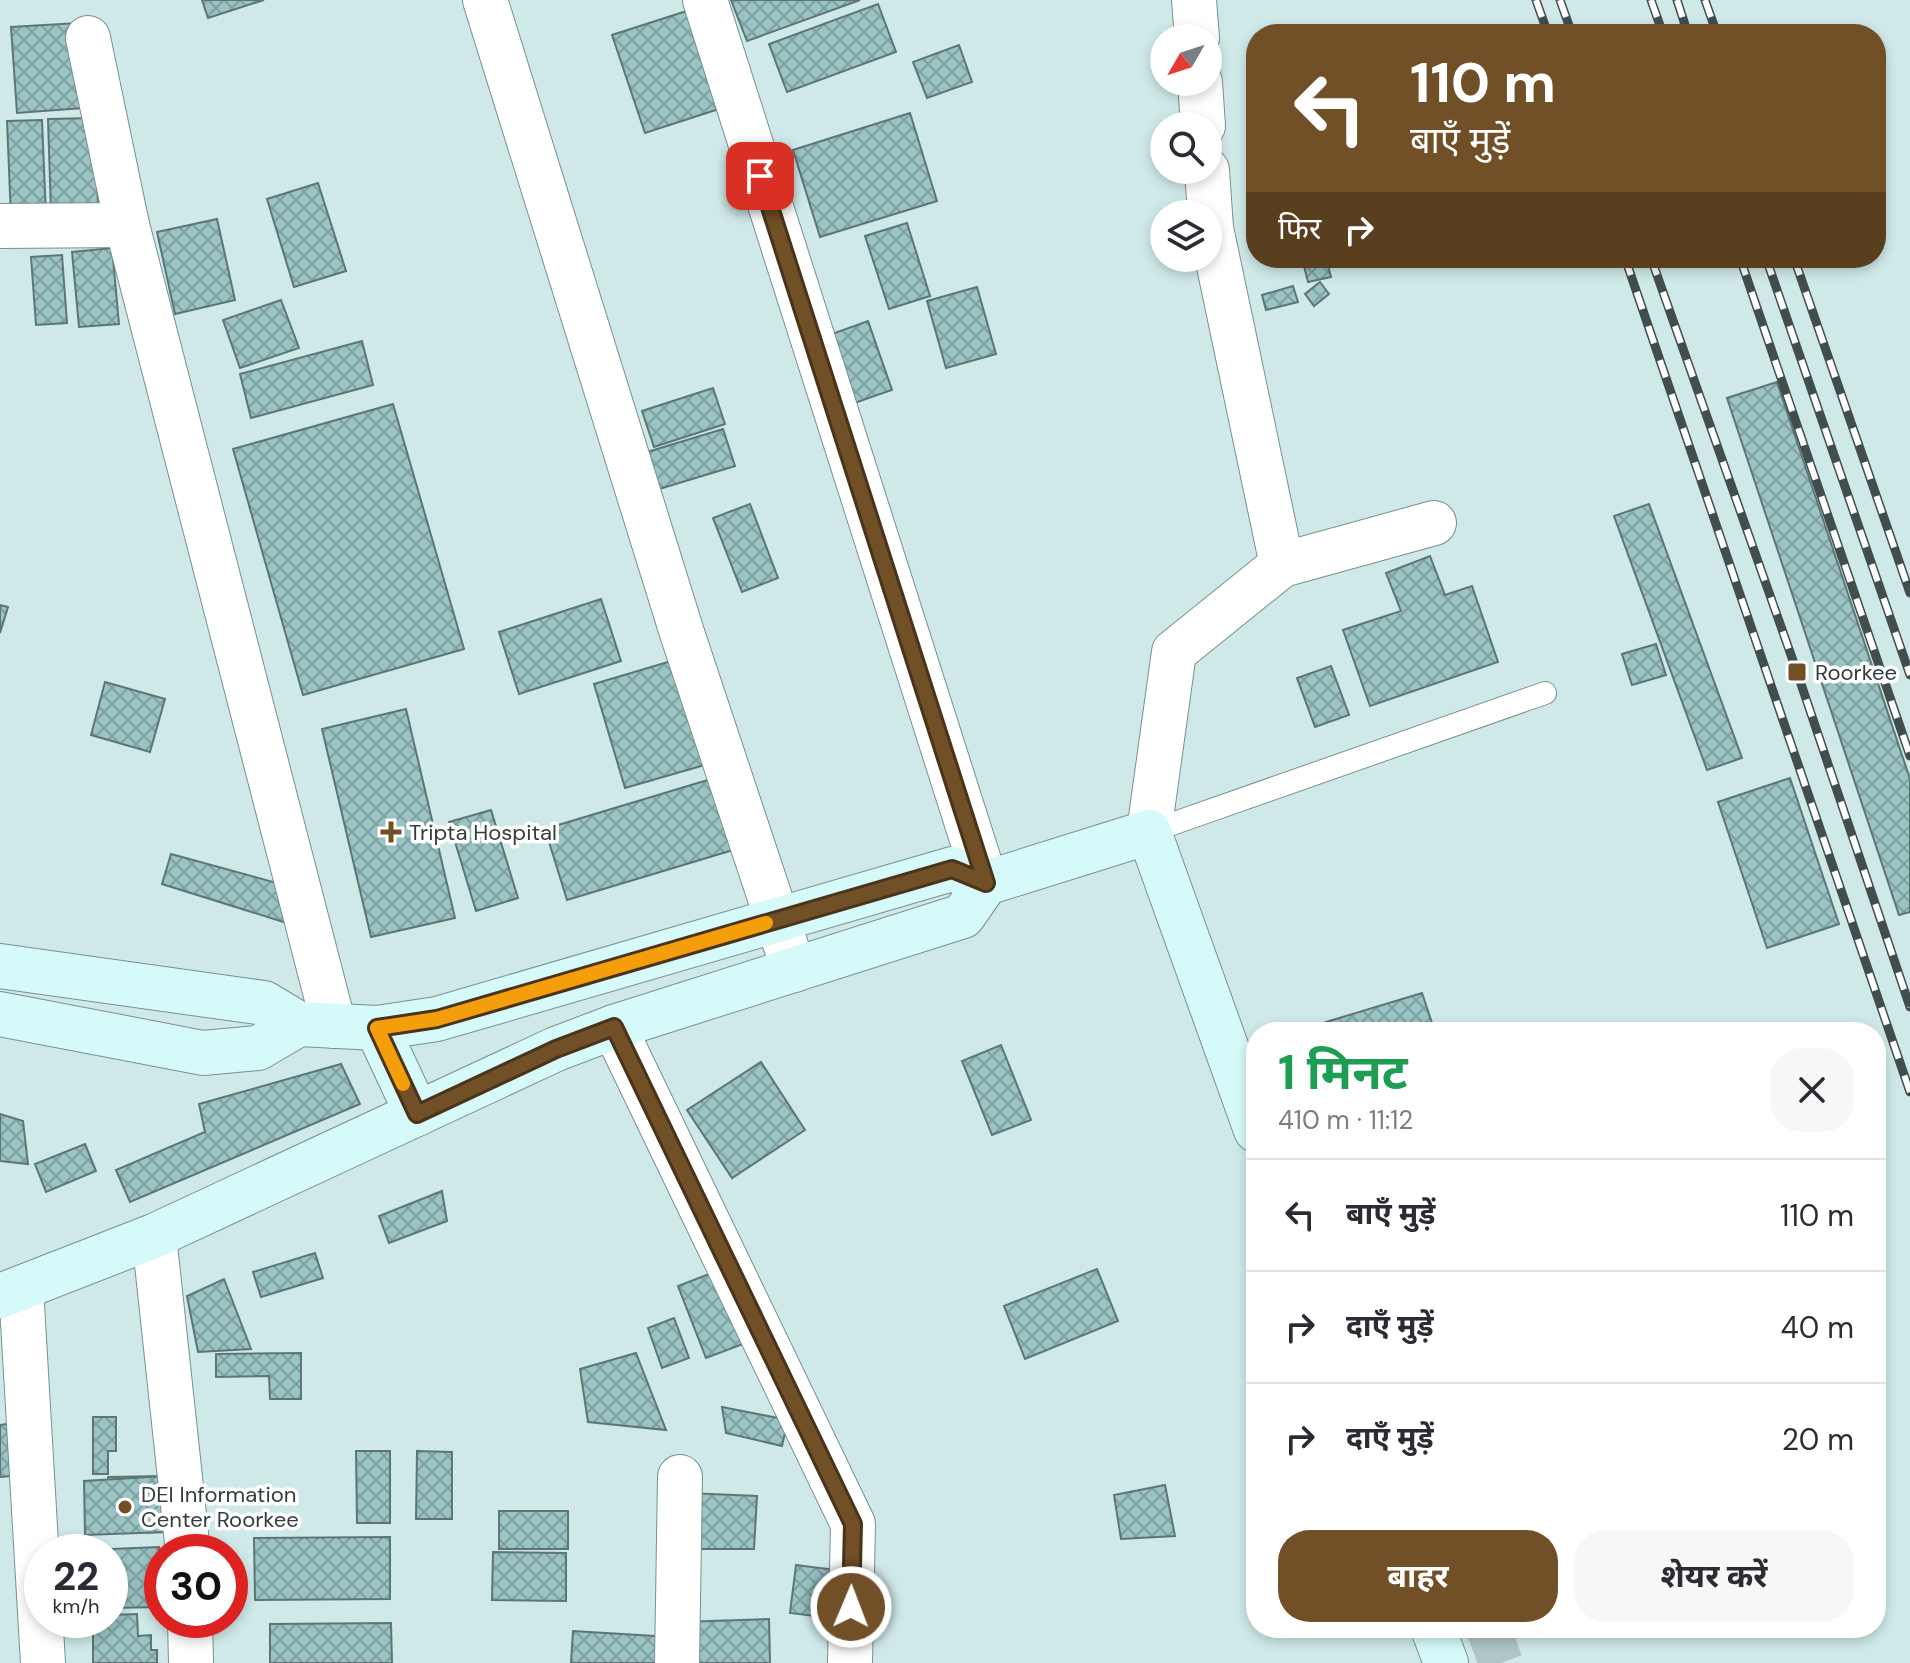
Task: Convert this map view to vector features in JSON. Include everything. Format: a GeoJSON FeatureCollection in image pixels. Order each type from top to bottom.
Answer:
{"type":"FeatureCollection","features":[{"type":"Feature","properties":{"kind":"main road"},"geometry":{"type":"LineString","coordinates":[[10,1292],[154,1236],[556,1049],[614,1027],[963,916],[986,883],[1149,832],[1244,1074]]}},
{"type":"Feature","properties":{"kind":"main road"},"geometry":{"type":"LineString","coordinates":[[0,966],[264,1003],[316,1025],[377,1028],[437,1019],[952,869],[986,883]]}},
{"type":"Feature","properties":{"kind":"main road"},"geometry":{"type":"LineString","coordinates":[[0,1014],[203,1053],[258,1048],[316,1025]]}},
{"type":"Feature","properties":{"kind":"main road"},"geometry":{"type":"LineString","coordinates":[[377,1028],[417,1114]]}},
{"type":"Feature","properties":{"kind":"main road"},"geometry":{"type":"LineString","coordinates":[[1437,1638],[1446,1663]]}},
{"type":"Feature","properties":{"kind":"street"},"geometry":{"type":"LineString","coordinates":[[485,0],[682,633],[794,970]]}},
{"type":"Feature","properties":{"kind":"street"},"geometry":{"type":"LineString","coordinates":[[705,0],[986,883]]}},
{"type":"Feature","properties":{"kind":"street"},"geometry":{"type":"LineString","coordinates":[[1194,0],[1196,24]]}},
{"type":"Feature","properties":{"kind":"street"},"geometry":{"type":"LineString","coordinates":[[88,38],[127,225],[316,1025]]}},
{"type":"Feature","properties":{"kind":"street"},"geometry":{"type":"LineString","coordinates":[[1208,184],[1211,228],[1282,565]]}},
{"type":"Feature","properties":{"kind":"street"},"geometry":{"type":"LineString","coordinates":[[0,226],[127,225]]}},
{"type":"Feature","properties":{"kind":"street"},"geometry":{"type":"LineString","coordinates":[[1149,832],[1174,652],[1282,565],[1434,523]]}},
{"type":"Feature","properties":{"kind":"street"},"geometry":{"type":"LineString","coordinates":[[614,1027],[853,1524],[850,1663]]}},
{"type":"Feature","properties":{"kind":"street"},"geometry":{"type":"LineString","coordinates":[[154,1236],[186,1534]]}},
{"type":"Feature","properties":{"kind":"street"},"geometry":{"type":"LineString","coordinates":[[10,1292],[43,1663]]}},
{"type":"Feature","properties":{"kind":"street"},"geometry":{"type":"LineString","coordinates":[[677,1663],[680,1477]]}},
{"type":"Feature","properties":{"kind":"street"},"geometry":{"type":"LineString","coordinates":[[190,1638],[191,1663]]}},
{"type":"Feature","properties":{"kind":"lane"},"geometry":{"type":"LineString","coordinates":[[1149,832],[1545,693]]}},
{"type":"Feature","properties":{"kind":"building"},"geometry":{"type":"Polygon","coordinates":[[[202,0],[264,0],[208,18],[202,0]]]}},
{"type":"Feature","properties":{"kind":"building"},"geometry":{"type":"Polygon","coordinates":[[[731,0],[860,0],[747,41],[731,0]]]}},
{"type":"Feature","properties":{"kind":"building"},"geometry":{"type":"Polygon","coordinates":[[[878,4],[896,52],[787,92],[769,44],[878,4]]]}},
{"type":"Feature","properties":{"kind":"building"},"geometry":{"type":"Polygon","coordinates":[[[699,7],[731,105],[645,133],[612,35],[699,7]]]}},
{"type":"Feature","properties":{"kind":"building"},"geometry":{"type":"Polygon","coordinates":[[[78,23],[83,108],[17,113],[11,27],[78,23]]]}},
{"type":"Feature","properties":{"kind":"building"},"geometry":{"type":"Polygon","coordinates":[[[959,45],[972,82],[927,98],[913,62],[959,45]]]}},
{"type":"Feature","properties":{"kind":"building"},"geometry":{"type":"Polygon","coordinates":[[[910,113],[937,201],[820,237],[793,150],[910,113]]]}},
{"type":"Feature","properties":{"kind":"building"},"geometry":{"type":"Polygon","coordinates":[[[96,118],[98,210],[51,212],[48,119],[96,118]]]}},
{"type":"Feature","properties":{"kind":"building"},"geometry":{"type":"Polygon","coordinates":[[[42,120],[46,217],[11,218],[7,121],[42,120]]]}},
{"type":"Feature","properties":{"kind":"building"},"geometry":{"type":"Polygon","coordinates":[[[318,183],[346,271],[294,287],[267,199],[318,183]]]}},
{"type":"Feature","properties":{"kind":"building"},"geometry":{"type":"Polygon","coordinates":[[[217,219],[235,300],[175,314],[157,232],[217,219]]]}},
{"type":"Feature","properties":{"kind":"building"},"geometry":{"type":"Polygon","coordinates":[[[907,223],[930,296],[889,309],[865,236],[907,223]]]}},
{"type":"Feature","properties":{"kind":"building"},"geometry":{"type":"Polygon","coordinates":[[[112,248],[119,324],[79,327],[72,252],[112,248]]]}},
{"type":"Feature","properties":{"kind":"building"},"geometry":{"type":"Polygon","coordinates":[[[62,255],[67,323],[36,325],[31,257],[62,255]]]}},
{"type":"Feature","properties":{"kind":"building"},"geometry":{"type":"Polygon","coordinates":[[[1304,268],[1329,268],[1331,277],[1308,282],[1304,268]]]}},
{"type":"Feature","properties":{"kind":"building"},"geometry":{"type":"Polygon","coordinates":[[[1320,282],[1329,294],[1314,306],[1305,294],[1320,282]]]}},
{"type":"Feature","properties":{"kind":"building"},"geometry":{"type":"Polygon","coordinates":[[[1293,286],[1298,302],[1266,310],[1262,295],[1293,286]]]}},
{"type":"Feature","properties":{"kind":"building"},"geometry":{"type":"Polygon","coordinates":[[[977,287],[996,354],[946,368],[927,301],[977,287]]]}},
{"type":"Feature","properties":{"kind":"building"},"geometry":{"type":"Polygon","coordinates":[[[281,300],[299,348],[240,368],[223,320],[281,300]]]}},
{"type":"Feature","properties":{"kind":"building"},"geometry":{"type":"Polygon","coordinates":[[[868,321],[892,390],[843,407],[818,339],[868,321]]]}},
{"type":"Feature","properties":{"kind":"building"},"geometry":{"type":"Polygon","coordinates":[[[362,341],[373,385],[251,418],[240,374],[362,341]]]}},
{"type":"Feature","properties":{"kind":"building"},"geometry":{"type":"Polygon","coordinates":[[[1777,382],[1910,779],[1910,912],[1899,915],[1727,398],[1777,382]]]}},
{"type":"Feature","properties":{"kind":"building"},"geometry":{"type":"Polygon","coordinates":[[[713,388],[725,424],[654,447],[642,411],[713,388]]]}},
{"type":"Feature","properties":{"kind":"building"},"geometry":{"type":"Polygon","coordinates":[[[393,404],[464,649],[303,695],[233,449],[393,404]]]}},
{"type":"Feature","properties":{"kind":"building"},"geometry":{"type":"Polygon","coordinates":[[[723,429],[735,466],[656,490],[644,453],[723,429]]]}},
{"type":"Feature","properties":{"kind":"building"},"geometry":{"type":"Polygon","coordinates":[[[750,504],[778,578],[742,592],[713,518],[750,504]]]}},
{"type":"Feature","properties":{"kind":"building"},"geometry":{"type":"Polygon","coordinates":[[[1649,504],[1742,758],[1707,770],[1614,516],[1649,504]]]}},
{"type":"Feature","properties":{"kind":"building"},"geometry":{"type":"Polygon","coordinates":[[[1430,556],[1445,595],[1472,586],[1498,662],[1370,706],[1343,630],[1401,611],[1386,573],[1430,556]]]}},
{"type":"Feature","properties":{"kind":"building"},"geometry":{"type":"Polygon","coordinates":[[[601,599],[621,661],[519,694],[499,632],[601,599]]]}},
{"type":"Feature","properties":{"kind":"building"},"geometry":{"type":"Polygon","coordinates":[[[0,605],[8,607],[0,633],[0,605]]]}},
{"type":"Feature","properties":{"kind":"building"},"geometry":{"type":"Polygon","coordinates":[[[1656,644],[1666,675],[1632,685],[1622,654],[1656,644]]]}},
{"type":"Feature","properties":{"kind":"building"},"geometry":{"type":"Polygon","coordinates":[[[678,659],[708,764],[625,788],[594,684],[678,659]]]}},
{"type":"Feature","properties":{"kind":"building"},"geometry":{"type":"Polygon","coordinates":[[[1331,666],[1349,715],[1315,727],[1297,678],[1331,666]]]}},
{"type":"Feature","properties":{"kind":"building"},"geometry":{"type":"Polygon","coordinates":[[[105,682],[165,699],[150,752],[91,735],[105,682]]]}},
{"type":"Feature","properties":{"kind":"building"},"geometry":{"type":"Polygon","coordinates":[[[406,709],[455,918],[371,937],[322,729],[406,709]]]}},
{"type":"Feature","properties":{"kind":"building"},"geometry":{"type":"Polygon","coordinates":[[[1790,778],[1839,924],[1767,948],[1718,802],[1790,778]]]}},
{"type":"Feature","properties":{"kind":"building"},"geometry":{"type":"Polygon","coordinates":[[[711,779],[733,850],[567,900],[545,829],[711,779]]]}},
{"type":"Feature","properties":{"kind":"building"},"geometry":{"type":"Polygon","coordinates":[[[491,810],[518,898],[476,911],[449,822],[491,810]]]}},
{"type":"Feature","properties":{"kind":"building"},"geometry":{"type":"Polygon","coordinates":[[[171,854],[284,885],[293,925],[162,884],[171,854]]]}},
{"type":"Feature","properties":{"kind":"building"},"geometry":{"type":"Polygon","coordinates":[[[1422,993],[1432,1022],[1326,1022],[1422,993]]]}},
{"type":"Feature","properties":{"kind":"building"},"geometry":{"type":"Polygon","coordinates":[[[1001,1045],[1031,1120],[992,1135],[962,1061],[1001,1045]]]}},
{"type":"Feature","properties":{"kind":"building"},"geometry":{"type":"Polygon","coordinates":[[[761,1062],[805,1130],[732,1178],[687,1110],[761,1062]]]}},
{"type":"Feature","properties":{"kind":"building"},"geometry":{"type":"Polygon","coordinates":[[[341,1064],[360,1104],[130,1202],[116,1170],[205,1132],[199,1104],[341,1064]]]}},
{"type":"Feature","properties":{"kind":"building"},"geometry":{"type":"Polygon","coordinates":[[[0,1114],[23,1121],[28,1164],[0,1161],[0,1114]]]}},
{"type":"Feature","properties":{"kind":"building"},"geometry":{"type":"Polygon","coordinates":[[[85,1144],[96,1171],[46,1192],[35,1164],[85,1144]]]}},
{"type":"Feature","properties":{"kind":"building"},"geometry":{"type":"Polygon","coordinates":[[[442,1191],[447,1221],[389,1243],[379,1216],[442,1191]]]}},
{"type":"Feature","properties":{"kind":"building"},"geometry":{"type":"Polygon","coordinates":[[[315,1253],[323,1278],[261,1297],[253,1272],[315,1253]]]}},
{"type":"Feature","properties":{"kind":"building"},"geometry":{"type":"Polygon","coordinates":[[[722,1269],[751,1341],[706,1358],[678,1286],[722,1269]]]}},
{"type":"Feature","properties":{"kind":"building"},"geometry":{"type":"Polygon","coordinates":[[[1097,1269],[1118,1321],[1025,1359],[1004,1306],[1097,1269]]]}},
{"type":"Feature","properties":{"kind":"building"},"geometry":{"type":"Polygon","coordinates":[[[224,1279],[251,1349],[198,1352],[187,1296],[224,1279]]]}},
{"type":"Feature","properties":{"kind":"building"},"geometry":{"type":"Polygon","coordinates":[[[674,1318],[689,1358],[662,1368],[648,1328],[674,1318]]]}},
{"type":"Feature","properties":{"kind":"building"},"geometry":{"type":"Polygon","coordinates":[[[301,1353],[301,1399],[270,1399],[269,1376],[216,1377],[216,1354],[301,1353]]]}},
{"type":"Feature","properties":{"kind":"building"},"geometry":{"type":"Polygon","coordinates":[[[636,1353],[666,1430],[588,1422],[580,1369],[636,1353]]]}},
{"type":"Feature","properties":{"kind":"building"},"geometry":{"type":"Polygon","coordinates":[[[722,1407],[788,1420],[782,1446],[726,1433],[722,1407]]]}},
{"type":"Feature","properties":{"kind":"building"},"geometry":{"type":"Polygon","coordinates":[[[93,1417],[116,1417],[116,1451],[108,1451],[108,1474],[93,1474],[93,1417]]]}},
{"type":"Feature","properties":{"kind":"building"},"geometry":{"type":"Polygon","coordinates":[[[7,1424],[11,1476],[0,1477],[0,1425],[7,1424]]]}},
{"type":"Feature","properties":{"kind":"building"},"geometry":{"type":"Polygon","coordinates":[[[356,1451],[390,1451],[390,1523],[357,1523],[356,1451]]]}},
{"type":"Feature","properties":{"kind":"building"},"geometry":{"type":"Polygon","coordinates":[[[417,1451],[452,1452],[452,1519],[416,1519],[417,1451]]]}},
{"type":"Feature","properties":{"kind":"building","name":"DEI Information Center Roorkee"},"geometry":{"type":"Polygon","coordinates":[[[165,1476],[166,1532],[109,1533],[108,1477],[165,1476]]]}},
{"type":"Feature","properties":{"kind":"building","name":"DEI Information Center Roorkee"},"geometry":{"type":"Polygon","coordinates":[[[165,1476],[166,1532],[85,1534],[84,1481],[165,1476]]]}},
{"type":"Feature","properties":{"kind":"building"},"geometry":{"type":"Polygon","coordinates":[[[1165,1485],[1175,1536],[1121,1539],[1114,1495],[1165,1485]]]}},
{"type":"Feature","properties":{"kind":"building"},"geometry":{"type":"Polygon","coordinates":[[[687,1493],[757,1496],[754,1549],[688,1549],[687,1493]]]}},
{"type":"Feature","properties":{"kind":"building"},"geometry":{"type":"Polygon","coordinates":[[[499,1511],[568,1511],[568,1549],[499,1549],[499,1511]]]}},
{"type":"Feature","properties":{"kind":"building"},"geometry":{"type":"Polygon","coordinates":[[[390,1537],[390,1599],[255,1600],[254,1538],[390,1537]]]}},
{"type":"Feature","properties":{"kind":"building"},"geometry":{"type":"Polygon","coordinates":[[[128,1548],[144,1548],[144,1607],[128,1608],[128,1548]]]}},
{"type":"Feature","properties":{"kind":"building"},"geometry":{"type":"Polygon","coordinates":[[[493,1552],[566,1553],[566,1601],[492,1600],[493,1552]]]}},
{"type":"Feature","properties":{"kind":"building"},"geometry":{"type":"Polygon","coordinates":[[[796,1565],[852,1572],[847,1620],[790,1613],[796,1565]]]}},
{"type":"Feature","properties":{"kind":"building"},"geometry":{"type":"Polygon","coordinates":[[[128,1614],[137,1614],[138,1636],[151,1638],[151,1650],[157,1650],[157,1663],[93,1663],[93,1638],[128,1638],[128,1614]]]}},
{"type":"Feature","properties":{"kind":"building"},"geometry":{"type":"Polygon","coordinates":[[[769,1619],[770,1663],[681,1663],[680,1622],[769,1619]]]}},
{"type":"Feature","properties":{"kind":"building"},"geometry":{"type":"Polygon","coordinates":[[[391,1623],[392,1663],[270,1663],[270,1624],[391,1623]]]}},
{"type":"Feature","properties":{"kind":"building"},"geometry":{"type":"Polygon","coordinates":[[[573,1631],[671,1637],[669,1663],[571,1663],[573,1631]]]}},
{"type":"Feature","properties":{"kind":"tunnel"},"geometry":{"type":"LineString","coordinates":[[1492,1638],[1501,1663]]}},
{"type":"Feature","properties":{"kind":"railway"},"geometry":{"type":"LineString","coordinates":[[1536,0],[1544,24]]}},
{"type":"Feature","properties":{"kind":"railway"},"geometry":{"type":"LineString","coordinates":[[1560,0],[1568,24]]}},
{"type":"Feature","properties":{"kind":"railway"},"geometry":{"type":"LineString","coordinates":[[1651,0],[1659,24]]}},
{"type":"Feature","properties":{"kind":"railway"},"geometry":{"type":"LineString","coordinates":[[1677,0],[1685,24]]}},
{"type":"Feature","properties":{"kind":"railway"},"geometry":{"type":"LineString","coordinates":[[1705,0],[1713,24]]}},
{"type":"Feature","properties":{"kind":"railway"},"geometry":{"type":"LineString","coordinates":[[1628,268],[1910,1092]]}},
{"type":"Feature","properties":{"kind":"railway"},"geometry":{"type":"LineString","coordinates":[[1655,268],[1797,672],[1910,1007]]}},
{"type":"Feature","properties":{"kind":"railway"},"geometry":{"type":"LineString","coordinates":[[1743,268],[1910,756]]}},
{"type":"Feature","properties":{"kind":"railway"},"geometry":{"type":"LineString","coordinates":[[1769,268],[1910,675]]}},
{"type":"Feature","properties":{"kind":"railway"},"geometry":{"type":"LineString","coordinates":[[1797,268],[1910,593]]}},
{"type":"Feature","properties":{"kind":"slow traffic"},"geometry":{"type":"LineString","coordinates":[[403,1084],[377,1028],[437,1019],[766,923]]}},
{"type":"Feature","properties":{"kind":"place","name":"Roorkee"},"geometry":{"type":"Point","coordinates":[1797,672]}},
{"type":"Feature","properties":{"kind":"place","name":"Tripta Hospital"},"geometry":{"type":"Point","coordinates":[391,832]}},
{"type":"Feature","properties":{"kind":"place","name":"DEI Information Center Roorkee"},"geometry":{"type":"Point","coordinates":[125,1507]}},
{"type":"Feature","properties":{"kind":"route"},"geometry":{"type":"LineString","coordinates":[[760,176],[986,883],[952,869],[437,1019],[377,1028],[417,1114],[556,1049],[614,1027],[853,1524],[851,1607]]}}]}
